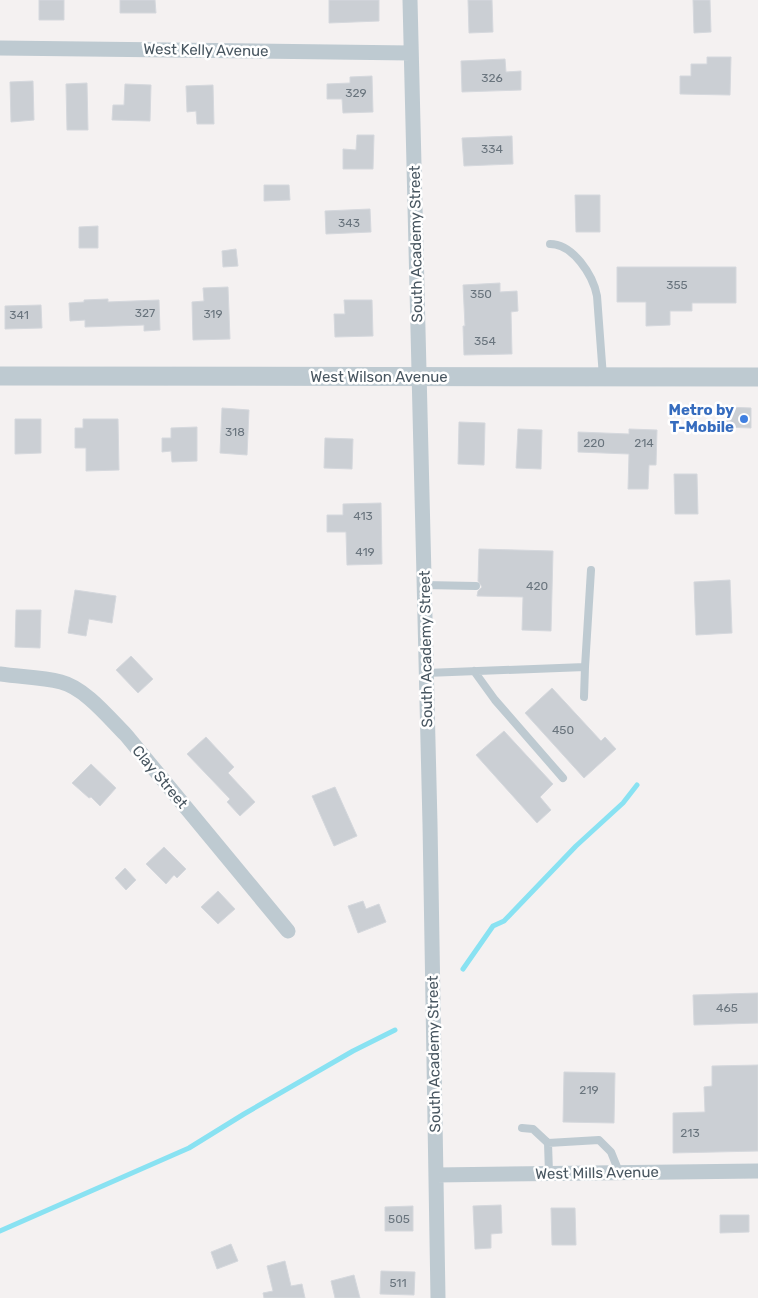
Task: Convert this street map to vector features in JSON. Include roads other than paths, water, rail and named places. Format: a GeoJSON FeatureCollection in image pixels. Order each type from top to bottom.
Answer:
{"type":"FeatureCollection","features":[{"type":"Feature","properties":{"kind":"street","name":"South Academy Street"},"geometry":{"type":"LineString","coordinates":[[410,0],[438,1298]]}},
{"type":"Feature","properties":{"kind":"street","name":"West Kelly Avenue"},"geometry":{"type":"LineString","coordinates":[[0,48],[411,52]]}},
{"type":"Feature","properties":{"kind":"street","name":"West Wilson Avenue"},"geometry":{"type":"LineString","coordinates":[[0,376],[758,377]]}},
{"type":"Feature","properties":{"kind":"street","name":"Clay Street"},"geometry":{"type":"LineString","coordinates":[[0,674],[63,682],[82,693],[99,707],[126,735],[288,931]]}},
{"type":"Feature","properties":{"kind":"street","name":"West Mills Avenue"},"geometry":{"type":"LineString","coordinates":[[436,1175],[758,1171]]}},
{"type":"Feature","properties":{"kind":"lane"},"geometry":{"type":"LineString","coordinates":[[550,244],[560,244],[570,252],[589,273],[595,284],[603,377]]}},
{"type":"Feature","properties":{"kind":"lane"},"geometry":{"type":"LineString","coordinates":[[584,696],[592,570]]}},
{"type":"Feature","properties":{"kind":"lane"},"geometry":{"type":"LineString","coordinates":[[424,585],[476,586]]}},
{"type":"Feature","properties":{"kind":"lane"},"geometry":{"type":"LineString","coordinates":[[426,673],[585,667]]}},
{"type":"Feature","properties":{"kind":"lane"},"geometry":{"type":"LineString","coordinates":[[474,671],[495,700],[563,778]]}},
{"type":"Feature","properties":{"kind":"lane"},"geometry":{"type":"LineString","coordinates":[[522,1128],[533,1129],[548,1143],[549,1174]]}},
{"type":"Feature","properties":{"kind":"lane"},"geometry":{"type":"LineString","coordinates":[[548,1143],[599,1140],[611,1152],[619,1172]]}},
{"type":"Feature","properties":{"kind":"waterway"},"geometry":{"type":"LineString","coordinates":[[463,969],[493,926],[504,921],[576,846],[623,803],[637,785]]}},
{"type":"Feature","properties":{"kind":"waterway"},"geometry":{"type":"LineString","coordinates":[[0,1231],[189,1148],[353,1051],[395,1030]]}},
{"type":"Feature","properties":{"kind":"place","name":"Metro by T-Mobile"},"geometry":{"type":"Point","coordinates":[744,419]}}]}
